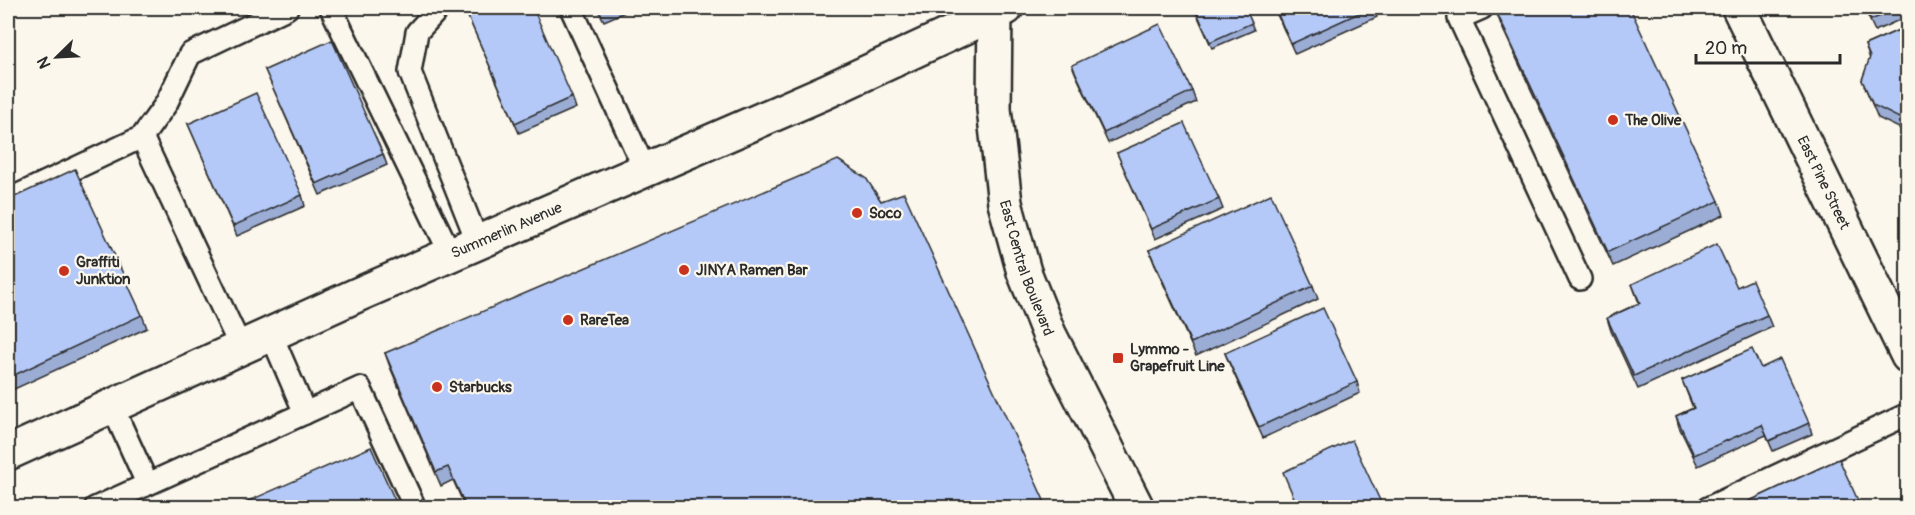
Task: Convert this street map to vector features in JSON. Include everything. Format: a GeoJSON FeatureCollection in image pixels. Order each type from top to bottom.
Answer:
{"type":"FeatureCollection","features":[{"type":"Feature","properties":{"kind":"street","name":"East Pine Street"},"geometry":{"type":"LineString","coordinates":[[1739,8],[1908,356]]}},
{"type":"Feature","properties":{"kind":"street","name":"Summerlin Avenue"},"geometry":{"type":"LineString","coordinates":[[8,453],[271,334],[825,92],[998,9]]}},
{"type":"Feature","properties":{"kind":"street","name":"East Central Boulevard"},"geometry":{"type":"LineString","coordinates":[[998,9],[994,109],[1005,203],[1024,272],[1049,334],[1137,507]]}},
{"type":"Feature","properties":{"kind":"lane"},"geometry":{"type":"LineString","coordinates":[[8,200],[142,137],[166,104],[190,54],[287,8]]}},
{"type":"Feature","properties":{"kind":"lane"},"geometry":{"type":"LineString","coordinates":[[331,8],[464,249]]}},
{"type":"Feature","properties":{"kind":"lane"},"geometry":{"type":"LineString","coordinates":[[439,8],[417,32],[410,72],[464,249]]}},
{"type":"Feature","properties":{"kind":"lane"},"geometry":{"type":"LineString","coordinates":[[571,8],[645,170]]}},
{"type":"Feature","properties":{"kind":"lane"},"geometry":{"type":"LineString","coordinates":[[1482,8],[1459,18],[1580,279]]}},
{"type":"Feature","properties":{"kind":"lane"},"geometry":{"type":"LineString","coordinates":[[142,137],[241,348]]}},
{"type":"Feature","properties":{"kind":"lane"},"geometry":{"type":"LineString","coordinates":[[271,334],[305,413]]}},
{"type":"Feature","properties":{"kind":"lane"},"geometry":{"type":"LineString","coordinates":[[95,507],[360,388],[415,507]]}},
{"type":"Feature","properties":{"kind":"lane"},"geometry":{"type":"LineString","coordinates":[[112,406],[147,483]]}},
{"type":"Feature","properties":{"kind":"lane"},"geometry":{"type":"LineString","coordinates":[[1708,507],[1908,414]]}},
{"type":"Feature","properties":{"kind":"building"},"geometry":{"type":"Polygon","coordinates":[[[477,8],[533,8],[572,97],[515,123],[466,12],[477,8]]]}},
{"type":"Feature","properties":{"kind":"building"},"geometry":{"type":"Polygon","coordinates":[[[1195,8],[1245,8],[1252,23],[1210,42],[1195,8]]]}},
{"type":"Feature","properties":{"kind":"building"},"geometry":{"type":"Polygon","coordinates":[[[1275,8],[1370,8],[1291,44],[1275,8]]]}},
{"type":"Feature","properties":{"kind":"building","name":"The Olive"},"geometry":{"type":"Polygon","coordinates":[[[1503,8],[1630,8],[1719,201],[1608,252],[1496,11],[1503,8]]]}},
{"type":"Feature","properties":{"kind":"building"},"geometry":{"type":"Polygon","coordinates":[[[1865,8],[1899,8],[1871,20],[1865,8]]]}},
{"type":"Feature","properties":{"kind":"building"},"geometry":{"type":"Polygon","coordinates":[[[1160,24],[1192,91],[1104,133],[1072,65],[1160,24]]]}},
{"type":"Feature","properties":{"kind":"building"},"geometry":{"type":"Polygon","coordinates":[[[1908,26],[1908,113],[1899,118],[1873,105],[1862,80],[1870,57],[1865,45],[1908,26]]]}},
{"type":"Feature","properties":{"kind":"building"},"geometry":{"type":"Polygon","coordinates":[[[332,40],[383,154],[316,184],[265,70],[332,40]]]}},
{"type":"Feature","properties":{"kind":"building"},"geometry":{"type":"Polygon","coordinates":[[[256,93],[302,195],[233,226],[188,124],[256,93]]]}},
{"type":"Feature","properties":{"kind":"building"},"geometry":{"type":"Polygon","coordinates":[[[1184,123],[1219,199],[1151,229],[1117,153],[1184,123]]]}},
{"type":"Feature","properties":{"kind":"building"},"geometry":{"type":"Polygon","coordinates":[[[838,160],[866,178],[881,201],[904,193],[1047,507],[466,507],[448,467],[436,472],[385,353],[838,160]]]}},
{"type":"Feature","properties":{"kind":"building","name":"Graffiti Junktion"},"geometry":{"type":"Polygon","coordinates":[[[75,169],[142,315],[8,378],[8,200],[75,169]]]}},
{"type":"Feature","properties":{"kind":"building"},"geometry":{"type":"Polygon","coordinates":[[[1271,194],[1313,286],[1191,343],[1149,250],[1271,194]]]}},
{"type":"Feature","properties":{"kind":"building"},"geometry":{"type":"Polygon","coordinates":[[[1717,244],[1737,287],[1752,280],[1767,315],[1634,376],[1607,318],[1640,303],[1632,284],[1717,244]]]}},
{"type":"Feature","properties":{"kind":"building"},"geometry":{"type":"Polygon","coordinates":[[[1323,308],[1357,382],[1259,427],[1225,353],[1323,308]]]}},
{"type":"Feature","properties":{"kind":"building"},"geometry":{"type":"Polygon","coordinates":[[[1752,349],[1761,368],[1780,359],[1809,423],[1769,441],[1762,425],[1694,455],[1676,416],[1694,408],[1682,380],[1752,349]]]}},
{"type":"Feature","properties":{"kind":"building"},"geometry":{"type":"Polygon","coordinates":[[[1352,440],[1383,507],[1298,507],[1283,472],[1352,440]]]}},
{"type":"Feature","properties":{"kind":"building"},"geometry":{"type":"Polygon","coordinates":[[[371,447],[398,507],[235,507],[371,447]]]}},
{"type":"Feature","properties":{"kind":"building"},"geometry":{"type":"Polygon","coordinates":[[[1839,459],[1861,507],[1742,507],[1741,505],[1839,459]]]}},
{"type":"Feature","properties":{"kind":"place","name":"The Olive"},"geometry":{"type":"Point","coordinates":[1613,120]}},
{"type":"Feature","properties":{"kind":"place","name":"Soco"},"geometry":{"type":"Point","coordinates":[857,213]}},
{"type":"Feature","properties":{"kind":"place","name":"JINYA Ramen Bar"},"geometry":{"type":"Point","coordinates":[684,270]}},
{"type":"Feature","properties":{"kind":"place","name":"Graffiti Junktion"},"geometry":{"type":"Point","coordinates":[64,271]}},
{"type":"Feature","properties":{"kind":"place","name":"RareTea"},"geometry":{"type":"Point","coordinates":[568,320]}},
{"type":"Feature","properties":{"kind":"place","name":"Lymmo - Grapefruit Line"},"geometry":{"type":"Point","coordinates":[1118,358]}},
{"type":"Feature","properties":{"kind":"place","name":"Starbucks"},"geometry":{"type":"Point","coordinates":[437,387]}}]}
